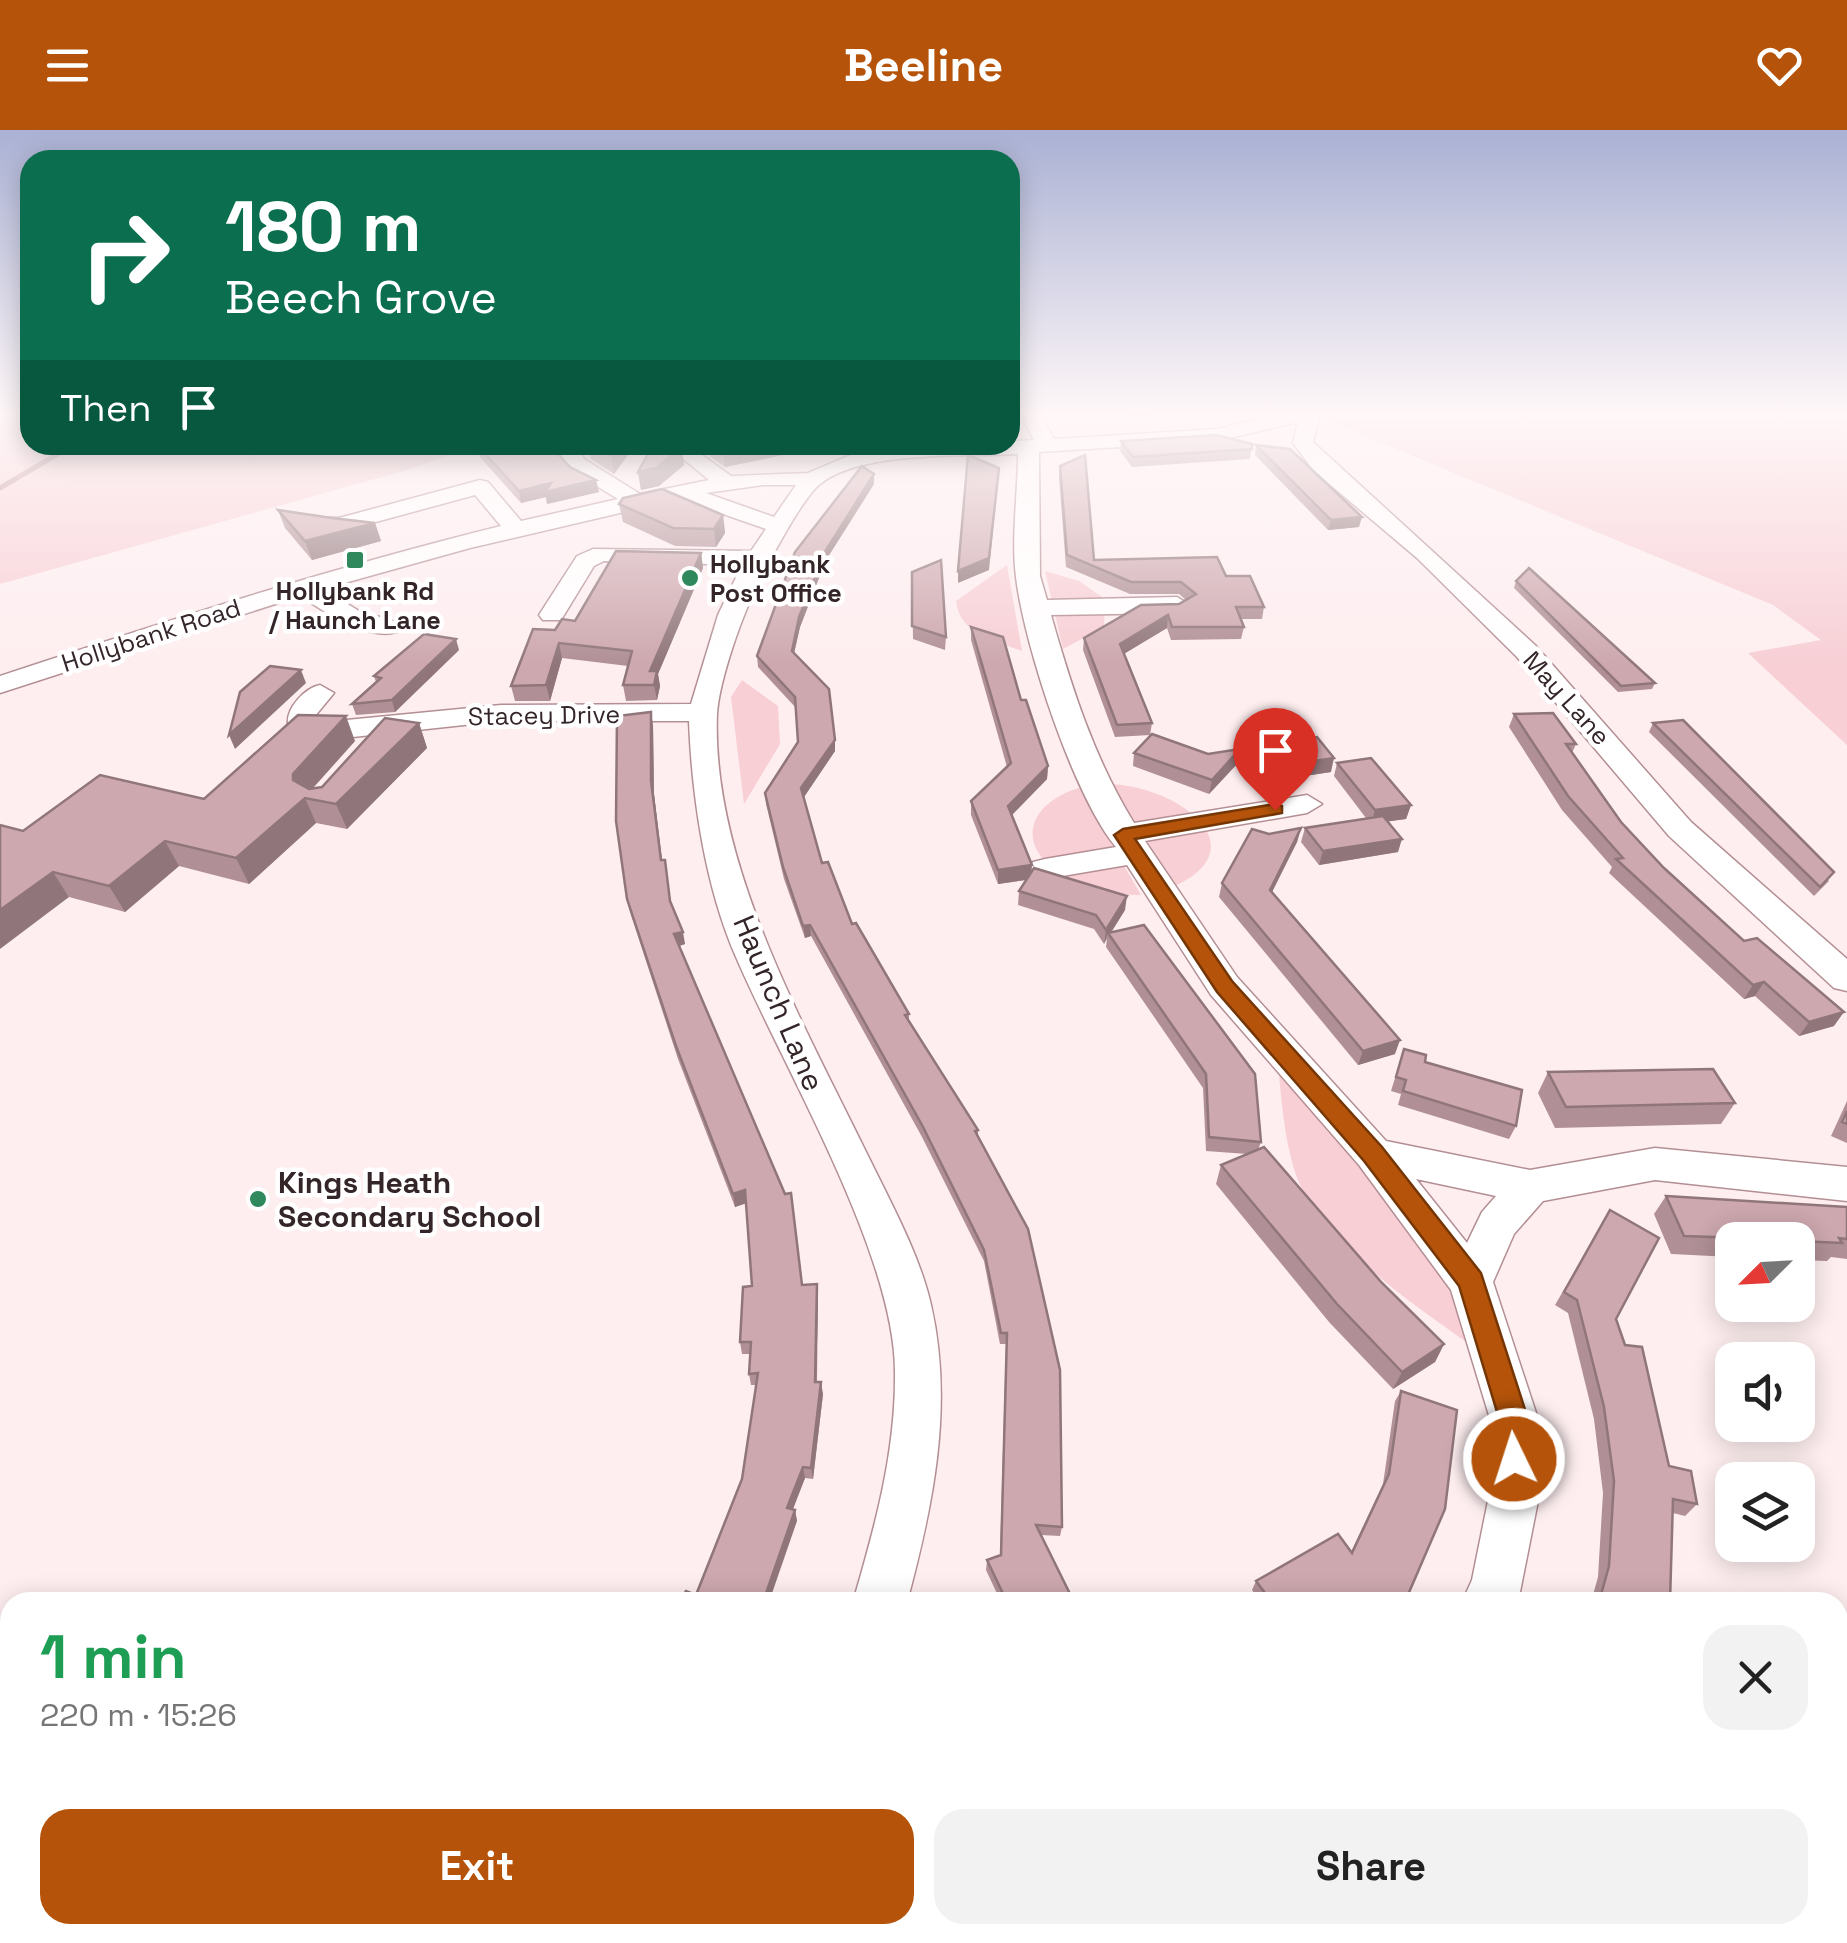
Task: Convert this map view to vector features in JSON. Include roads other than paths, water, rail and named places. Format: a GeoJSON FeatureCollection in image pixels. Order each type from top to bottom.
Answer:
{"type":"FeatureCollection","features":[{"type":"Feature","properties":{"kind":"street"},"geometry":{"type":"LineString","coordinates":[[295,520],[339,525],[451,496]]}},
{"type":"Feature","properties":{"kind":"street"},"geometry":{"type":"LineString","coordinates":[[487,496],[509,519]]}},
{"type":"Feature","properties":{"kind":"street"},"geometry":{"type":"LineString","coordinates":[[626,496],[636,502]]}},
{"type":"Feature","properties":{"kind":"street","name":"Hollybank Road"},"geometry":{"type":"LineString","coordinates":[[0,685],[509,519],[667,496]]}},
{"type":"Feature","properties":{"kind":"street"},"geometry":{"type":"LineString","coordinates":[[694,496],[780,527]]}},
{"type":"Feature","properties":{"kind":"street","name":"Haunch Lane"},"geometry":{"type":"LineString","coordinates":[[801,496],[758,558],[731,616],[703,712],[708,802],[751,952],[870,1204],[908,1302],[919,1371],[908,1500],[883,1592]]}},
{"type":"Feature","properties":{"kind":"street"},"geometry":{"type":"LineString","coordinates":[[1032,496],[1025,550],[1036,608],[1062,704],[1095,784],[1129,844],[1224,986],[1373,1154],[1471,1282],[1514,1422],[1514,1496],[1495,1592]]}},
{"type":"Feature","properties":{"kind":"street","name":"May Lane"},"geometry":{"type":"LineString","coordinates":[[1359,496],[1526,651],[1680,829],[1847,980]]}},
{"type":"Feature","properties":{"kind":"street"},"geometry":{"type":"LineString","coordinates":[[382,536],[509,519]]}},
{"type":"Feature","properties":{"kind":"street"},"geometry":{"type":"LineString","coordinates":[[552,615],[584,561],[601,554],[758,558]]}},
{"type":"Feature","properties":{"kind":"street"},"geometry":{"type":"LineString","coordinates":[[302,587],[350,616],[388,627]]}},
{"type":"Feature","properties":{"kind":"street"},"geometry":{"type":"LineString","coordinates":[[1036,608],[1177,604]]}},
{"type":"Feature","properties":{"kind":"street","name":"Stacey Drive"},"geometry":{"type":"LineString","coordinates":[[320,693],[300,715],[302,724],[358,742],[387,726],[501,714],[703,712]]}},
{"type":"Feature","properties":{"kind":"street"},"geometry":{"type":"LineString","coordinates":[[1045,870],[1129,844],[1307,804]]}},
{"type":"Feature","properties":{"kind":"street"},"geometry":{"type":"LineString","coordinates":[[1373,1154],[1530,1187],[1656,1164],[1847,1184]]}},
{"type":"Feature","properties":{"kind":"street"},"geometry":{"type":"LineString","coordinates":[[1471,1282],[1497,1224],[1530,1187]]}},
{"type":"Feature","properties":{"kind":"place","name":"Hollybank Rd / Haunch Lane"},"geometry":{"type":"Point","coordinates":[355,560]}},
{"type":"Feature","properties":{"kind":"place","name":"Hollybank Post Office"},"geometry":{"type":"Point","coordinates":[690,578]}},
{"type":"Feature","properties":{"kind":"place","name":"Kings Heath Secondary School"},"geometry":{"type":"Point","coordinates":[258,1199]}}]}
